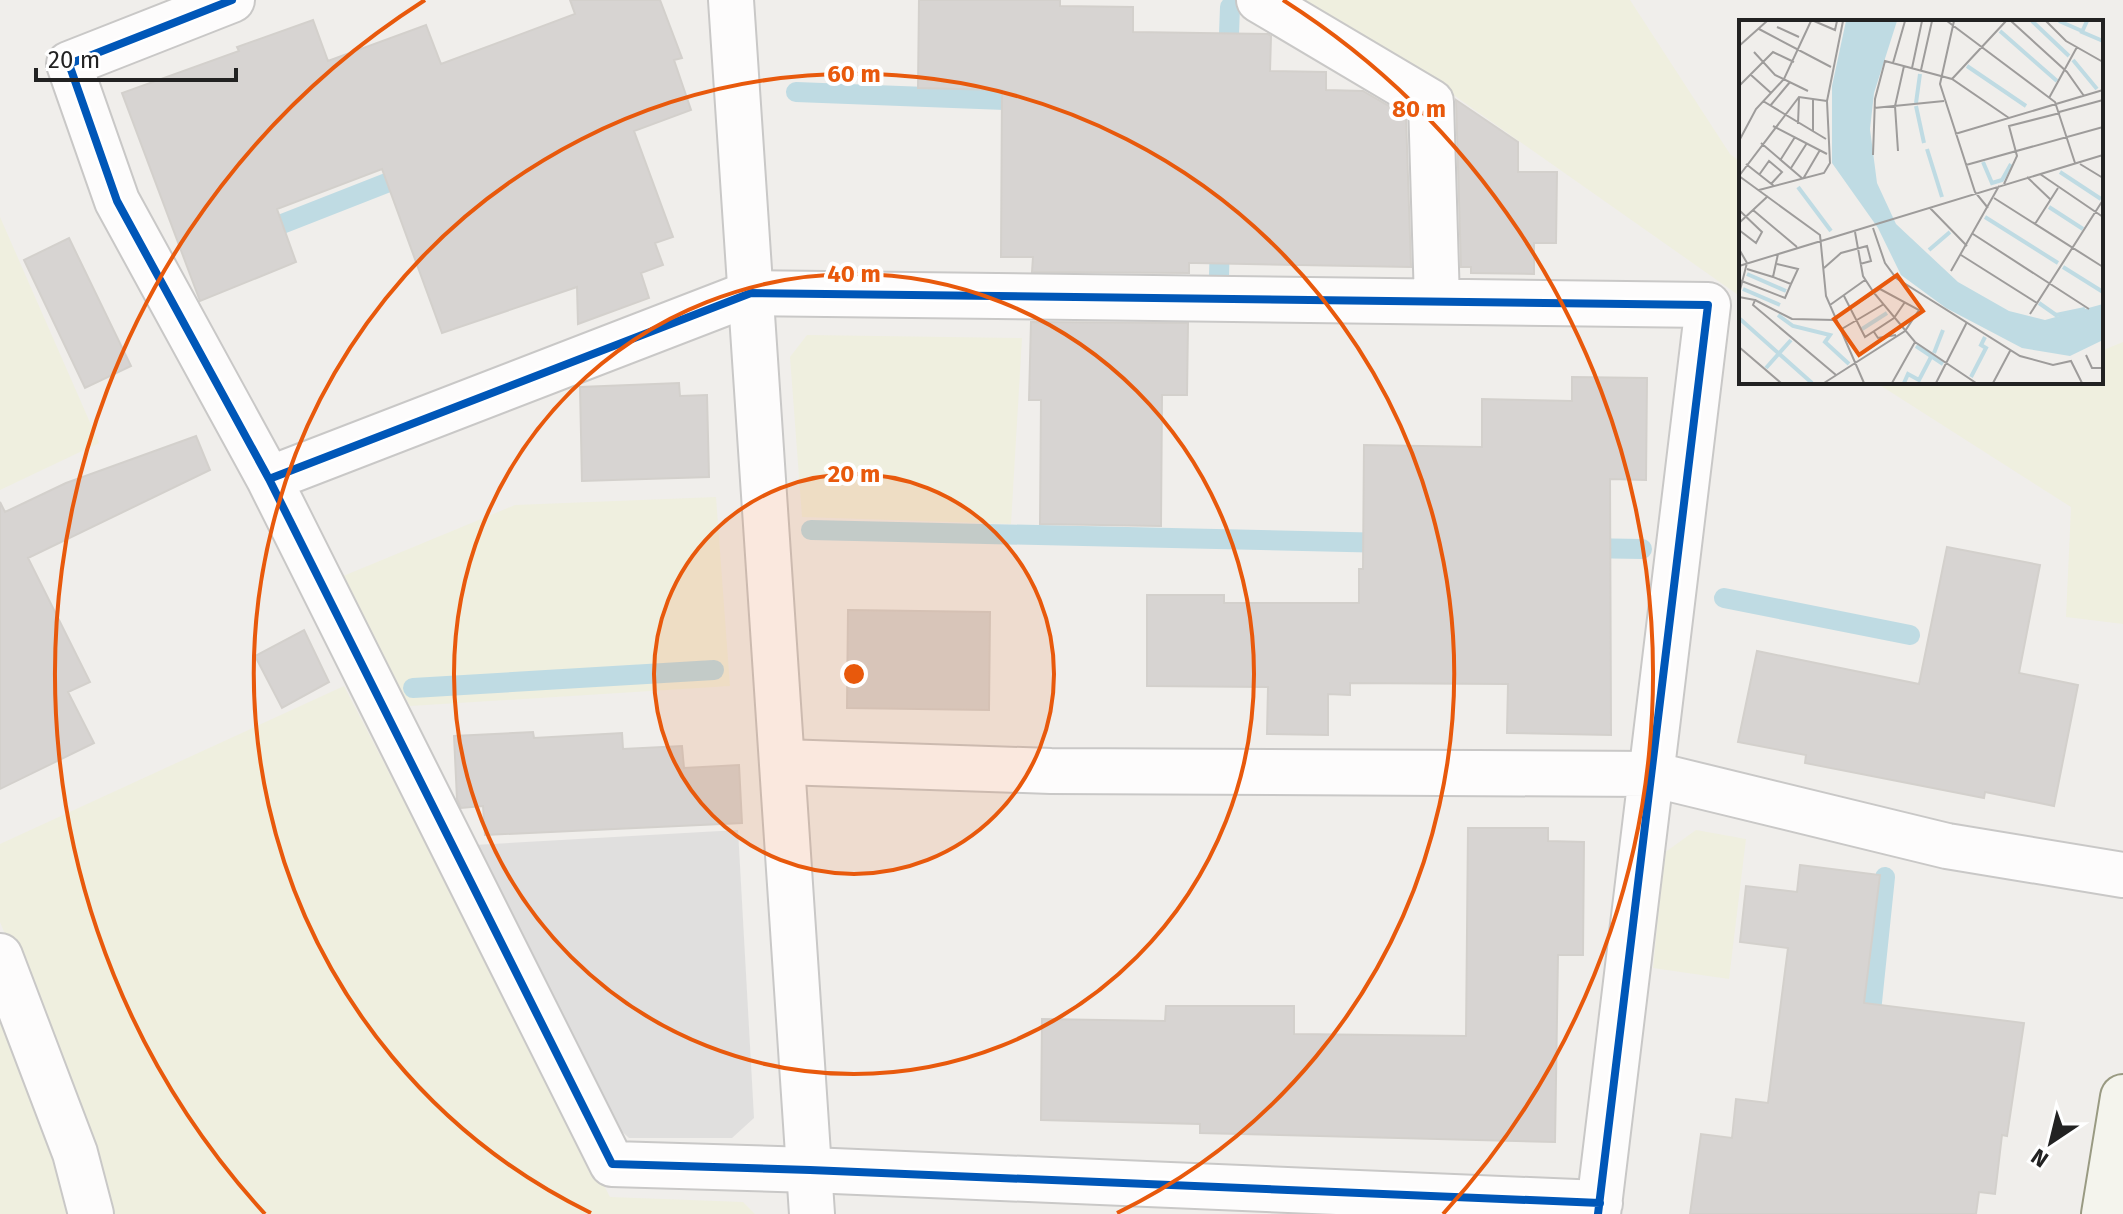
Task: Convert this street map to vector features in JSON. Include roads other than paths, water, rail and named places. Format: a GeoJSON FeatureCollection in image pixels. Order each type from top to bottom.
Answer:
{"type":"FeatureCollection","features":[{"type":"Feature","properties":{"kind":"main road"},"geometry":{"type":"LineString","coordinates":[[2113,1193],[2123,1097]]}},
{"type":"Feature","properties":{"kind":"street"},"geometry":{"type":"LineString","coordinates":[[232,0],[69,64],[117,201],[269,479],[612,1164],[810,1170],[1035,1196],[1599,1208],[1708,305],[751,293],[269,479]]}},
{"type":"Feature","properties":{"kind":"street"},"geometry":{"type":"LineString","coordinates":[[731,0],[812,1214]]}},
{"type":"Feature","properties":{"kind":"street"},"geometry":{"type":"LineString","coordinates":[[1259,0],[1431,102],[1437,301]]}},
{"type":"Feature","properties":{"kind":"street"},"geometry":{"type":"LineString","coordinates":[[783,762],[1051,771],[1651,774],[1947,846],[2123,875]]}},
{"type":"Feature","properties":{"kind":"street"},"geometry":{"type":"LineString","coordinates":[[0,956],[75,1153],[91,1214]]}},
{"type":"Feature","properties":{"kind":"waterway"},"geometry":{"type":"LineString","coordinates":[[1228,61],[1230,7]]}},
{"type":"Feature","properties":{"kind":"waterway"},"geometry":{"type":"LineString","coordinates":[[796,92],[1028,101]]}},
{"type":"Feature","properties":{"kind":"waterway"},"geometry":{"type":"LineString","coordinates":[[259,233],[412,173]]}},
{"type":"Feature","properties":{"kind":"waterway"},"geometry":{"type":"LineString","coordinates":[[1219,277],[1220,237]]}},
{"type":"Feature","properties":{"kind":"waterway"},"geometry":{"type":"LineString","coordinates":[[811,530],[1391,543]]}},
{"type":"Feature","properties":{"kind":"waterway"},"geometry":{"type":"LineString","coordinates":[[1583,548],[1642,549]]}},
{"type":"Feature","properties":{"kind":"waterway"},"geometry":{"type":"LineString","coordinates":[[1724,598],[1910,635]]}},
{"type":"Feature","properties":{"kind":"waterway"},"geometry":{"type":"LineString","coordinates":[[413,688],[714,670]]}},
{"type":"Feature","properties":{"kind":"waterway"},"geometry":{"type":"LineString","coordinates":[[1869,1031],[1885,877]]}}]}
